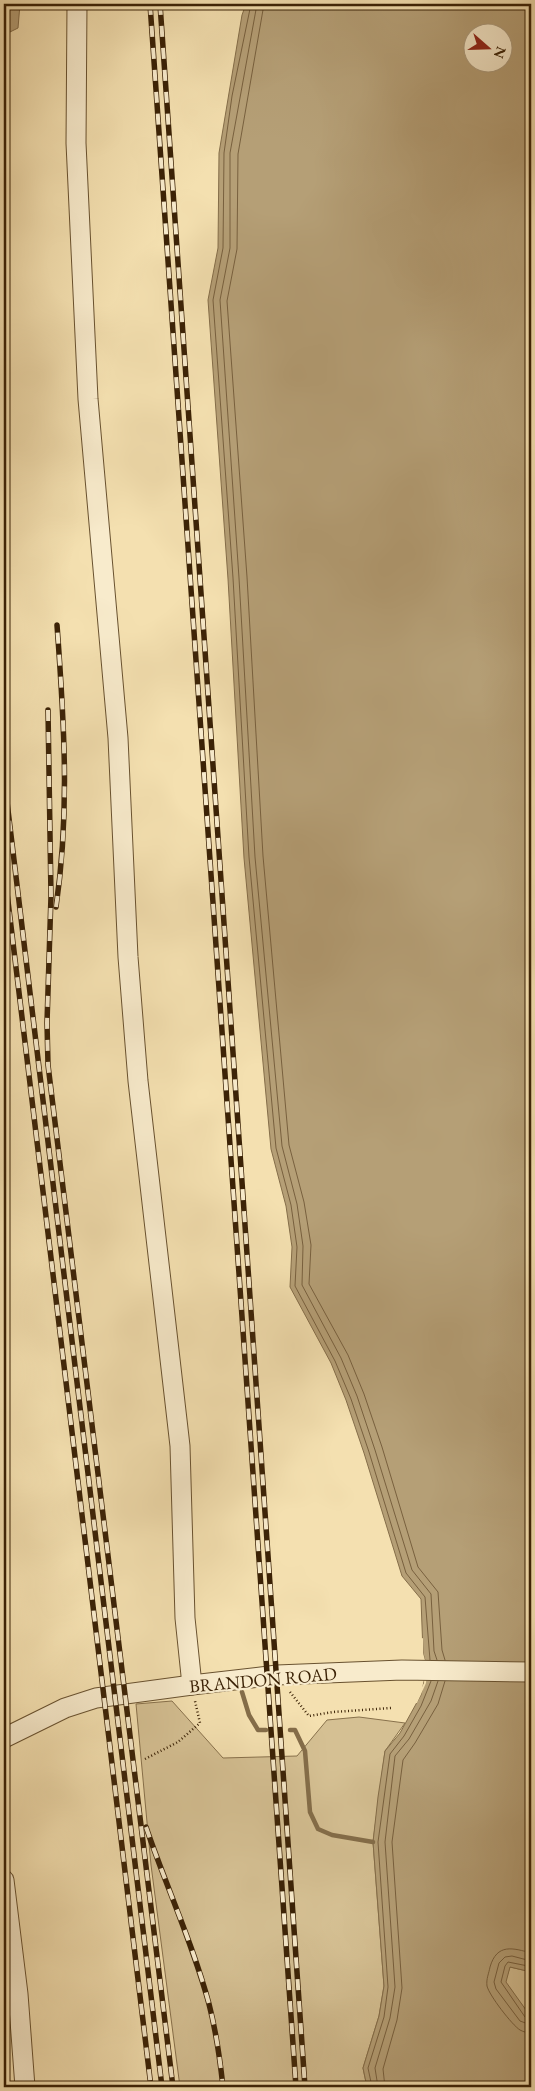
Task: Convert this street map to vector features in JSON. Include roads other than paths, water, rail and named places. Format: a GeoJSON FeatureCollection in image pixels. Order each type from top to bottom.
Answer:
{"type":"FeatureCollection","features":[{"type":"Feature","properties":{"kind":"street"},"geometry":{"type":"LineString","coordinates":[[77,4],[76,143],[88,399],[118,738],[128,957],[138,1081],[180,1446],[185,1618],[192,1685]]}},
{"type":"Feature","properties":{"kind":"street","name":"BRANDON ROAD"},"geometry":{"type":"LineString","coordinates":[[4,1738],[65,1708],[96,1698],[192,1685],[277,1676],[402,1670],[531,1672]]}},
{"type":"Feature","properties":{"kind":"street"},"geometry":{"type":"LineString","coordinates":[[4,1880],[18,1994],[25,2087]]}},
{"type":"Feature","properties":{"kind":"water"},"geometry":{"type":"Polygon","coordinates":[[[4,4],[20,4],[18,28],[4,35],[4,4]]]}},
{"type":"Feature","properties":{"kind":"water"},"geometry":{"type":"Polygon","coordinates":[[[246,4],[531,4],[531,1978],[527,1971],[510,1967],[506,1982],[531,2017],[531,2087],[367,2087],[363,2068],[379,2016],[384,1986],[373,1842],[385,1751],[400,1733],[421,1695],[427,1668],[423,1653],[421,1599],[402,1576],[346,1400],[331,1363],[290,1287],[292,1247],[286,1206],[271,1149],[244,858],[228,579],[208,300],[218,248],[219,153],[242,15],[246,4]]]}},
{"type":"Feature","properties":{"kind":"waterway"},"geometry":{"type":"LineString","coordinates":[[242,1692],[249,1715],[258,1730],[266,1730]]}},
{"type":"Feature","properties":{"kind":"waterway"},"geometry":{"type":"LineString","coordinates":[[290,1730],[295,1730],[305,1751],[310,1812],[318,1829],[332,1835],[373,1842]]}},
{"type":"Feature","properties":{"kind":"railway"},"geometry":{"type":"LineString","coordinates":[[150,4],[296,2087]]}},
{"type":"Feature","properties":{"kind":"railway"},"geometry":{"type":"LineString","coordinates":[[160,4],[305,2087]]}},
{"type":"Feature","properties":{"kind":"railway"},"geometry":{"type":"LineString","coordinates":[[56,907],[63,836],[64,801],[62,696],[57,625]]}},
{"type":"Feature","properties":{"kind":"railway"},"geometry":{"type":"LineString","coordinates":[[48,710],[51,896],[47,1023],[48,1065],[173,2087]]}},
{"type":"Feature","properties":{"kind":"railway"},"geometry":{"type":"LineString","coordinates":[[4,777],[162,2087]]}},
{"type":"Feature","properties":{"kind":"railway"},"geometry":{"type":"LineString","coordinates":[[4,868],[151,2087]]}},
{"type":"Feature","properties":{"kind":"railway"},"geometry":{"type":"LineString","coordinates":[[146,1827],[203,1982],[214,2024],[223,2087]]}}]}
